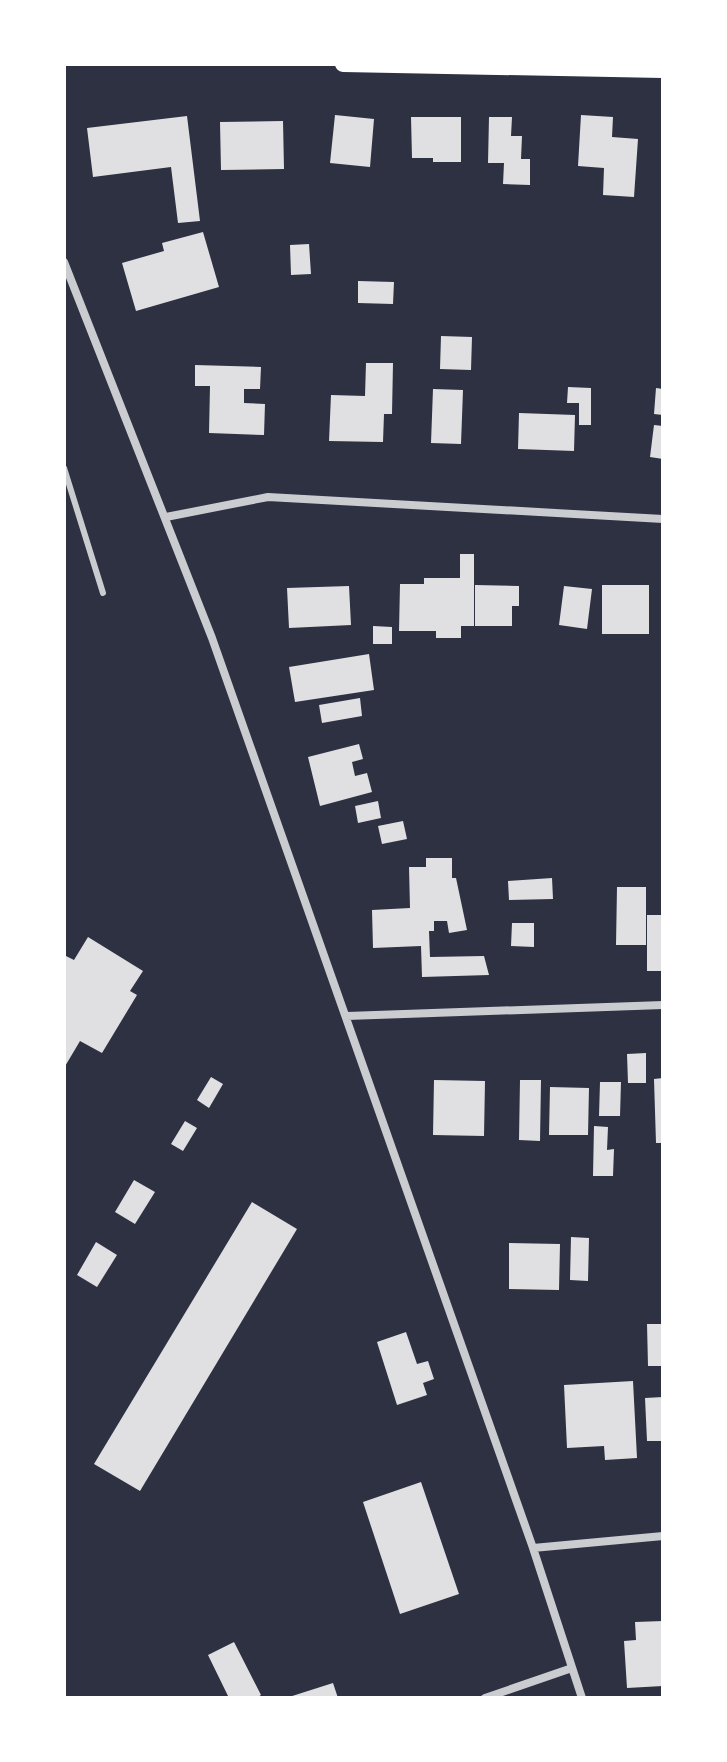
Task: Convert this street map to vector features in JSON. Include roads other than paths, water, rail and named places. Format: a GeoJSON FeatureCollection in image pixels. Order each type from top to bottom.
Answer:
{"type":"FeatureCollection","features":[{"type":"Feature","properties":{"kind":"main road"},"geometry":{"type":"LineString","coordinates":[[343,64],[663,70]]}},
{"type":"Feature","properties":{"kind":"street"},"geometry":{"type":"LineString","coordinates":[[64,262],[166,517],[347,1016],[533,1548],[582,1698]]}},
{"type":"Feature","properties":{"kind":"street"},"geometry":{"type":"LineString","coordinates":[[166,517],[268,497],[663,519]]}},
{"type":"Feature","properties":{"kind":"street"},"geometry":{"type":"LineString","coordinates":[[347,1016],[620,1004],[663,1005]]}},
{"type":"Feature","properties":{"kind":"street"},"geometry":{"type":"LineString","coordinates":[[533,1548],[663,1536]]}},
{"type":"Feature","properties":{"kind":"street"},"geometry":{"type":"LineString","coordinates":[[485,1698],[572,1668]]}},
{"type":"Feature","properties":{"kind":"lane"},"geometry":{"type":"LineString","coordinates":[[64,468],[103,593]]}}]}
